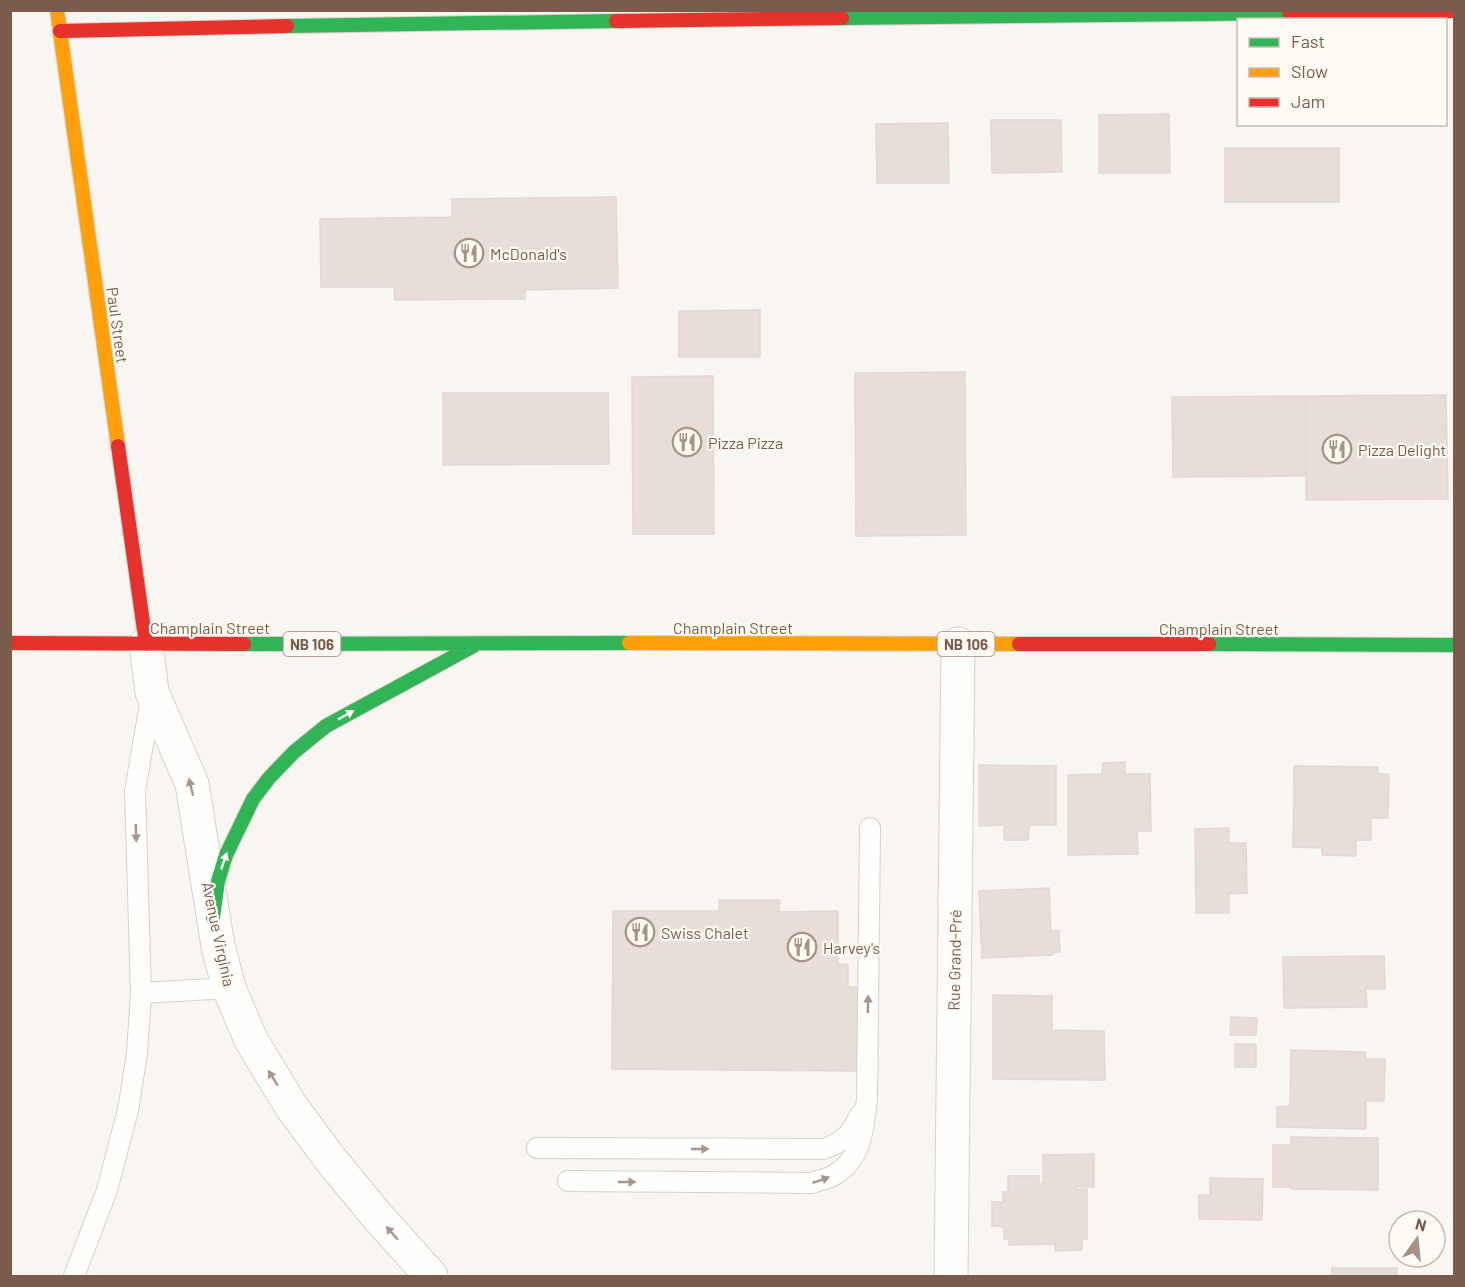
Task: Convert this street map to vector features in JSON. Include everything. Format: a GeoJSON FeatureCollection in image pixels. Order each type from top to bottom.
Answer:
{"type":"FeatureCollection","features":[{"type":"Feature","properties":{"kind":"main road","name":"Paul Street"},"geometry":{"type":"LineString","coordinates":[[57,10],[146,644]]}},
{"type":"Feature","properties":{"kind":"main road"},"geometry":{"type":"LineString","coordinates":[[60,31],[486,22],[1455,11]]}},
{"type":"Feature","properties":{"kind":"main road","name":"Champlain Street"},"geometry":{"type":"LineString","coordinates":[[10,643],[1455,645]]}},
{"type":"Feature","properties":{"kind":"main road"},"geometry":{"type":"LineString","coordinates":[[213,918],[218,881],[226,855],[240,825],[253,799],[294,752],[326,726],[478,643]]}},
{"type":"Feature","properties":{"kind":"street","name":"Avenue Virginia"},"geometry":{"type":"LineString","coordinates":[[146,644],[152,692],[192,784],[218,945],[229,988],[251,1040],[291,1106],[358,1192],[430,1276]]}},
{"type":"Feature","properties":{"kind":"street","name":"Rue Grand-Pré"},"geometry":{"type":"LineString","coordinates":[[951,1276],[958,644]]}},
{"type":"Feature","properties":{"kind":"lane"},"geometry":{"type":"LineString","coordinates":[[75,1276],[107,1190],[128,1110],[137,1054],[141,993],[135,791],[152,692]]}},
{"type":"Feature","properties":{"kind":"lane"},"geometry":{"type":"LineString","coordinates":[[568,1181],[812,1183],[835,1175],[853,1158],[864,1130],[867,1098],[870,828]]}},
{"type":"Feature","properties":{"kind":"lane"},"geometry":{"type":"LineString","coordinates":[[141,993],[229,988]]}},
{"type":"Feature","properties":{"kind":"lane"},"geometry":{"type":"LineString","coordinates":[[537,1148],[823,1149],[836,1145],[848,1135],[867,1098]]}},
{"type":"Feature","properties":{"kind":"building"},"geometry":{"type":"Polygon","coordinates":[[[1169,114],[1170,173],[1099,173],[1099,115],[1169,114]]]}},
{"type":"Feature","properties":{"kind":"building"},"geometry":{"type":"Polygon","coordinates":[[[991,120],[1061,120],[1062,172],[992,173],[991,120]]]}},
{"type":"Feature","properties":{"kind":"building"},"geometry":{"type":"Polygon","coordinates":[[[948,123],[949,183],[877,183],[876,124],[948,123]]]}},
{"type":"Feature","properties":{"kind":"building"},"geometry":{"type":"Polygon","coordinates":[[[1225,148],[1339,148],[1339,202],[1225,202],[1225,148]]]}},
{"type":"Feature","properties":{"kind":"building","name":"McDonald's"},"geometry":{"type":"Polygon","coordinates":[[[616,197],[618,288],[525,290],[525,299],[395,300],[394,287],[321,287],[320,219],[452,217],[452,199],[616,197]]]}},
{"type":"Feature","properties":{"kind":"building"},"geometry":{"type":"Polygon","coordinates":[[[760,310],[760,357],[679,357],[679,311],[760,310]]]}},
{"type":"Feature","properties":{"kind":"building"},"geometry":{"type":"Polygon","coordinates":[[[965,372],[966,535],[856,536],[855,373],[965,372]]]}},
{"type":"Feature","properties":{"kind":"building"},"geometry":{"type":"Polygon","coordinates":[[[713,376],[714,534],[633,534],[632,377],[713,376]]]}},
{"type":"Feature","properties":{"kind":"building"},"geometry":{"type":"Polygon","coordinates":[[[443,393],[608,393],[609,464],[443,465],[443,393]]]}},
{"type":"Feature","properties":{"kind":"building"},"geometry":{"type":"Polygon","coordinates":[[[1446,395],[1448,499],[1306,500],[1306,396],[1446,395]]]}},
{"type":"Feature","properties":{"kind":"building"},"geometry":{"type":"Polygon","coordinates":[[[1306,396],[1306,476],[1173,477],[1172,397],[1306,396]]]}},
{"type":"Feature","properties":{"kind":"building"},"geometry":{"type":"Polygon","coordinates":[[[1125,762],[1125,774],[1150,774],[1151,831],[1137,831],[1138,854],[1068,855],[1068,775],[1102,774],[1103,763],[1125,762]]]}},
{"type":"Feature","properties":{"kind":"building"},"geometry":{"type":"Polygon","coordinates":[[[979,765],[1056,766],[1056,825],[1029,825],[1028,840],[1004,840],[1004,825],[979,826],[979,765]]]}},
{"type":"Feature","properties":{"kind":"building"},"geometry":{"type":"Polygon","coordinates":[[[1294,766],[1378,767],[1378,774],[1389,774],[1388,818],[1371,818],[1371,840],[1356,840],[1356,856],[1322,855],[1322,848],[1293,847],[1294,766]]]}},
{"type":"Feature","properties":{"kind":"building"},"geometry":{"type":"Polygon","coordinates":[[[1229,828],[1229,843],[1246,843],[1247,893],[1229,894],[1229,913],[1196,913],[1195,829],[1229,828]]]}},
{"type":"Feature","properties":{"kind":"building"},"geometry":{"type":"Polygon","coordinates":[[[1049,888],[1051,931],[1059,931],[1060,952],[1052,953],[1052,955],[982,958],[979,891],[1049,888]]]}},
{"type":"Feature","properties":{"kind":"building"},"geometry":{"type":"Polygon","coordinates":[[[719,900],[780,900],[779,912],[838,911],[838,964],[848,964],[848,987],[862,987],[862,1071],[612,1069],[613,911],[719,911],[719,900]]]}},
{"type":"Feature","properties":{"kind":"building"},"geometry":{"type":"Polygon","coordinates":[[[1384,956],[1385,989],[1366,989],[1367,1007],[1284,1008],[1283,957],[1384,956]]]}},
{"type":"Feature","properties":{"kind":"building"},"geometry":{"type":"Polygon","coordinates":[[[993,995],[1052,996],[1052,1030],[1104,1031],[1105,1080],[993,1079],[993,995]]]}},
{"type":"Feature","properties":{"kind":"building"},"geometry":{"type":"Polygon","coordinates":[[[1231,1017],[1257,1018],[1256,1035],[1230,1035],[1231,1017]]]}},
{"type":"Feature","properties":{"kind":"building"},"geometry":{"type":"Polygon","coordinates":[[[1235,1044],[1256,1044],[1256,1067],[1235,1067],[1235,1044]]]}},
{"type":"Feature","properties":{"kind":"building"},"geometry":{"type":"Polygon","coordinates":[[[1291,1050],[1365,1052],[1366,1059],[1385,1059],[1384,1101],[1366,1101],[1366,1129],[1277,1127],[1277,1107],[1290,1106],[1291,1050]]]}},
{"type":"Feature","properties":{"kind":"building"},"geometry":{"type":"Polygon","coordinates":[[[1291,1137],[1378,1138],[1378,1190],[1273,1187],[1273,1145],[1291,1145],[1291,1137]]]}},
{"type":"Feature","properties":{"kind":"building"},"geometry":{"type":"Polygon","coordinates":[[[1094,1154],[1094,1187],[1076,1187],[1076,1190],[1087,1189],[1087,1239],[1082,1239],[1082,1250],[1055,1251],[1055,1244],[1009,1245],[1009,1239],[1004,1239],[1004,1228],[992,1226],[992,1202],[1003,1202],[1003,1192],[1008,1192],[1008,1176],[1039,1176],[1039,1184],[1043,1184],[1043,1155],[1094,1154]]]}},
{"type":"Feature","properties":{"kind":"building"},"geometry":{"type":"Polygon","coordinates":[[[1210,1178],[1263,1179],[1262,1220],[1199,1219],[1199,1195],[1210,1195],[1210,1178]]]}},
{"type":"Feature","properties":{"kind":"building"},"geometry":{"type":"Polygon","coordinates":[[[1332,1268],[1397,1269],[1397,1276],[1332,1276],[1332,1268]]]}},
{"type":"Feature","properties":{"kind":"traffic: fast"},"geometry":{"type":"LineString","coordinates":[[842,18],[1289,13]]}},
{"type":"Feature","properties":{"kind":"traffic: fast"},"geometry":{"type":"LineString","coordinates":[[287,26],[616,21]]}},
{"type":"Feature","properties":{"kind":"traffic: fast"},"geometry":{"type":"LineString","coordinates":[[244,644],[629,643]]}},
{"type":"Feature","properties":{"kind":"traffic: fast"},"geometry":{"type":"LineString","coordinates":[[1209,644],[1454,645]]}},
{"type":"Feature","properties":{"kind":"traffic: fast"},"geometry":{"type":"LineString","coordinates":[[213,918],[218,881],[226,855],[253,799],[269,778],[294,752],[326,726],[475,645]]}},
{"type":"Feature","properties":{"kind":"traffic: slow"},"geometry":{"type":"LineString","coordinates":[[57,10],[118,446]]}},
{"type":"Feature","properties":{"kind":"traffic: slow"},"geometry":{"type":"LineString","coordinates":[[629,643],[1019,644]]}},
{"type":"Feature","properties":{"kind":"traffic: jam"},"geometry":{"type":"LineString","coordinates":[[1289,13],[1454,11]]}},
{"type":"Feature","properties":{"kind":"traffic: jam"},"geometry":{"type":"LineString","coordinates":[[616,21],[842,18]]}},
{"type":"Feature","properties":{"kind":"traffic: jam"},"geometry":{"type":"LineString","coordinates":[[60,31],[287,26]]}},
{"type":"Feature","properties":{"kind":"traffic: jam"},"geometry":{"type":"LineString","coordinates":[[118,446],[146,644]]}},
{"type":"Feature","properties":{"kind":"traffic: jam"},"geometry":{"type":"LineString","coordinates":[[10,643],[244,644]]}},
{"type":"Feature","properties":{"kind":"traffic: jam"},"geometry":{"type":"LineString","coordinates":[[1019,644],[1209,644]]}},
{"type":"Feature","properties":{"kind":"place","name":"McDonald's"},"geometry":{"type":"Point","coordinates":[469,253]}},
{"type":"Feature","properties":{"kind":"place","name":"Pizza Pizza"},"geometry":{"type":"Point","coordinates":[687,442]}},
{"type":"Feature","properties":{"kind":"place","name":"Pizza Delight"},"geometry":{"type":"Point","coordinates":[1337,449]}},
{"type":"Feature","properties":{"kind":"place","name":"Swiss Chalet"},"geometry":{"type":"Point","coordinates":[640,932]}},
{"type":"Feature","properties":{"kind":"place","name":"Harvey's"},"geometry":{"type":"Point","coordinates":[802,947]}}]}
